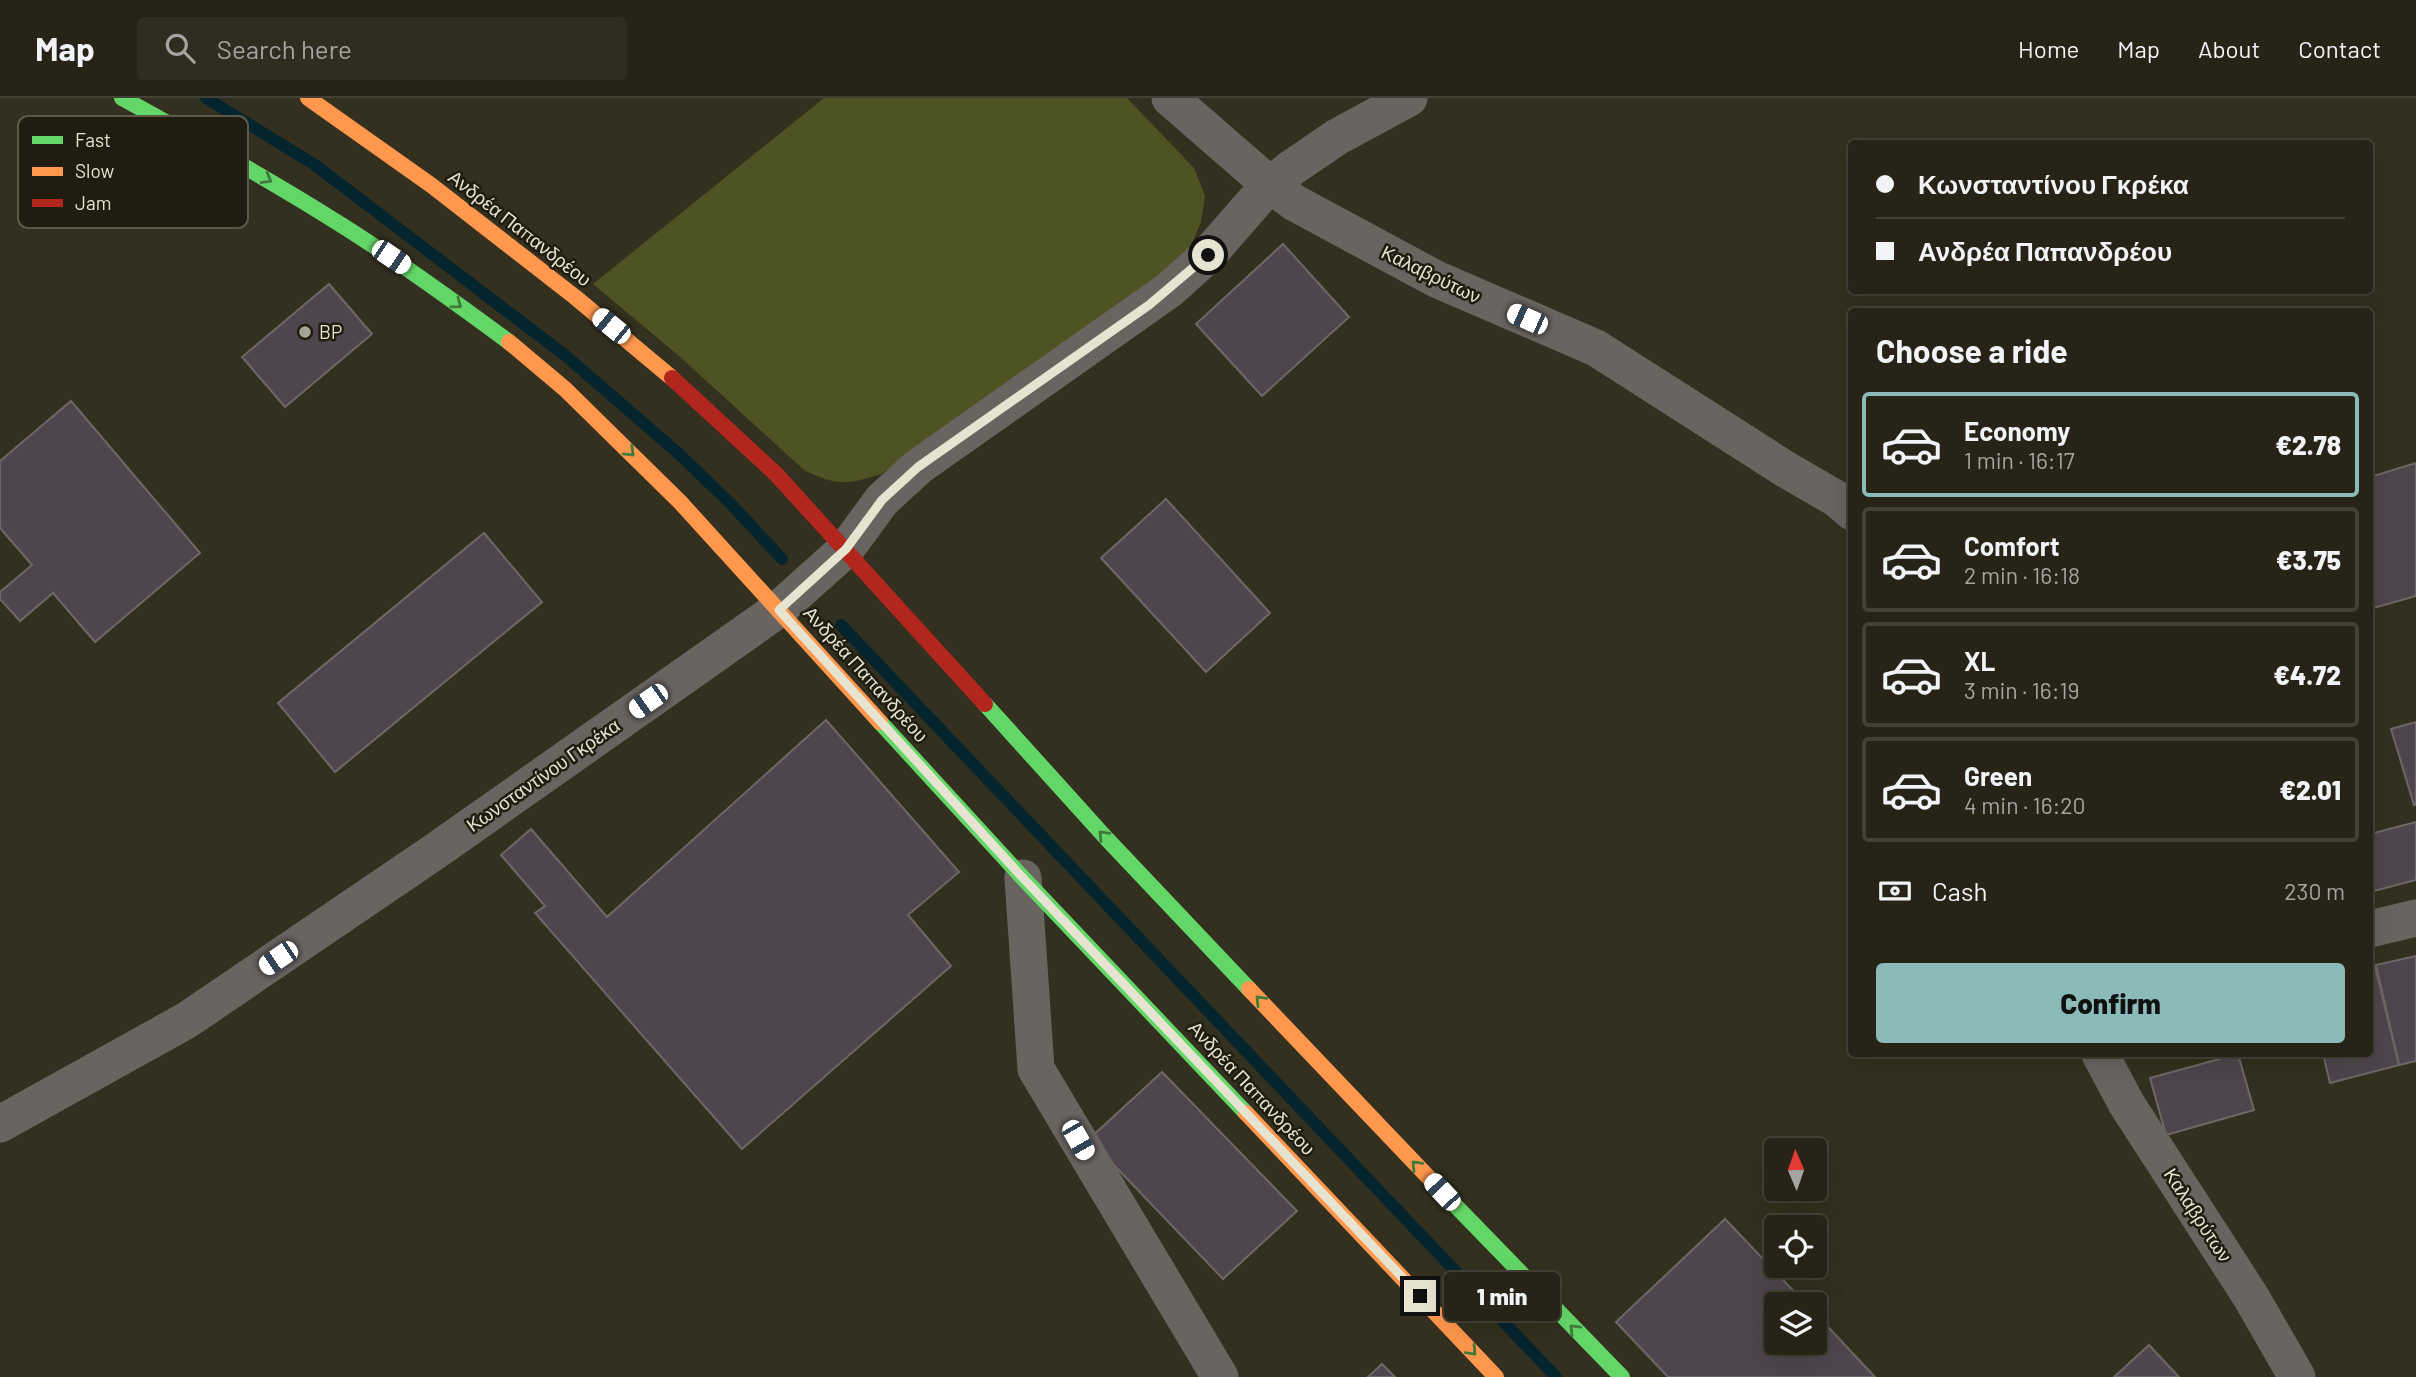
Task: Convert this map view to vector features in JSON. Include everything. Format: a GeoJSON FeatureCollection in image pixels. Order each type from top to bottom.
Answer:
{"type":"FeatureCollection","features":[{"type":"Feature","properties":{"kind":"main road","name":"Ανδρέα Παπανδρέου"},"geometry":{"type":"LineString","coordinates":[[122,98],[155,116]]}},
{"type":"Feature","properties":{"kind":"main road","name":"Ανδρέα Παπανδρέου"},"geometry":{"type":"LineString","coordinates":[[308,98],[368,138],[647,355],[776,474],[1106,838],[1508,1262],[1622,1377]]}},
{"type":"Feature","properties":{"kind":"main road","name":"Ανδρέα Παπανδρέου"},"geometry":{"type":"LineString","coordinates":[[248,168],[344,226],[437,289],[515,347],[565,389],[635,457],[779,610],[1023,878],[1496,1377]]}},
{"type":"Feature","properties":{"kind":"street","name":"Καλαβρύτων"},"geometry":{"type":"LineString","coordinates":[[1170,98],[1270,185],[1295,203],[1436,279],[1596,348],[1785,469],[1837,499],[1848,509]]}},
{"type":"Feature","properties":{"kind":"street","name":"Κωνσταντίνου Γκρέκα"},"geometry":{"type":"LineString","coordinates":[[0,1124],[187,1020],[437,850],[779,610],[846,549],[882,500],[918,467],[1169,290],[1208,255],[1270,185],[1290,169],[1337,137],[1409,98]]}},
{"type":"Feature","properties":{"kind":"street"},"geometry":{"type":"LineString","coordinates":[[1023,878],[1036,1069],[1220,1377]]}},
{"type":"Feature","properties":{"kind":"street"},"geometry":{"type":"LineString","coordinates":[[2373,928],[2416,918]]}},
{"type":"Feature","properties":{"kind":"street","name":"Καλαβρύτων"},"geometry":{"type":"LineString","coordinates":[[2102,1057],[2126,1103],[2251,1297],[2297,1377]]}},
{"type":"Feature","properties":{"kind":"green space"},"geometry":{"type":"Polygon","coordinates":[[[824,98],[1127,98],[1194,168],[1205,196],[1201,222],[1189,250],[1148,293],[881,474],[850,482],[825,479],[804,470],[679,356],[593,284],[824,98]]]}},
{"type":"Feature","properties":{"kind":"building"},"geometry":{"type":"Polygon","coordinates":[[[1283,244],[1349,317],[1262,396],[1196,324],[1283,244]]]}},
{"type":"Feature","properties":{"kind":"building"},"geometry":{"type":"Polygon","coordinates":[[[329,284],[372,334],[285,407],[242,357],[329,284]]]}},
{"type":"Feature","properties":{"kind":"building"},"geometry":{"type":"Polygon","coordinates":[[[71,401],[200,553],[95,642],[53,593],[20,621],[0,599],[0,592],[32,565],[0,528],[0,461],[71,401]]]}},
{"type":"Feature","properties":{"kind":"building"},"geometry":{"type":"Polygon","coordinates":[[[2416,463],[2416,596],[2373,608],[2373,476],[2416,463]]]}},
{"type":"Feature","properties":{"kind":"building"},"geometry":{"type":"Polygon","coordinates":[[[1166,499],[1270,613],[1206,672],[1101,558],[1166,499]]]}},
{"type":"Feature","properties":{"kind":"building"},"geometry":{"type":"Polygon","coordinates":[[[484,533],[542,602],[335,772],[278,703],[484,533]]]}},
{"type":"Feature","properties":{"kind":"building"},"geometry":{"type":"Polygon","coordinates":[[[826,720],[959,872],[908,915],[951,966],[742,1149],[535,913],[545,906],[501,855],[531,829],[607,917],[826,720]]]}},
{"type":"Feature","properties":{"kind":"building"},"geometry":{"type":"Polygon","coordinates":[[[2416,722],[2416,805],[2414,805],[2391,729],[2416,722]]]}},
{"type":"Feature","properties":{"kind":"building"},"geometry":{"type":"Polygon","coordinates":[[[2416,822],[2416,880],[2373,891],[2373,833],[2416,822]]]}},
{"type":"Feature","properties":{"kind":"building"},"geometry":{"type":"Polygon","coordinates":[[[2416,956],[2416,1061],[2399,1065],[2376,965],[2416,956]]]}},
{"type":"Feature","properties":{"kind":"building"},"geometry":{"type":"Polygon","coordinates":[[[2373,958],[2399,1065],[2330,1083],[2324,1057],[2373,1057],[2373,958]]]}},
{"type":"Feature","properties":{"kind":"building"},"geometry":{"type":"Polygon","coordinates":[[[2227,1057],[2239,1057],[2254,1110],[2166,1135],[2150,1078],[2227,1057]]]}},
{"type":"Feature","properties":{"kind":"building"},"geometry":{"type":"Polygon","coordinates":[[[1162,1072],[1297,1211],[1223,1279],[1089,1139],[1162,1072]]]}},
{"type":"Feature","properties":{"kind":"building"},"geometry":{"type":"Polygon","coordinates":[[[1725,1219],[1764,1260],[1764,1278],[1781,1278],[1795,1292],[1764,1292],[1764,1355],[1827,1355],[1827,1326],[1875,1377],[1668,1377],[1616,1322],[1725,1219]]]}},
{"type":"Feature","properties":{"kind":"building"},"geometry":{"type":"Polygon","coordinates":[[[2149,1345],[2179,1377],[2114,1377],[2149,1345]]]}},
{"type":"Feature","properties":{"kind":"building"},"geometry":{"type":"Polygon","coordinates":[[[1382,1364],[1395,1377],[1368,1377],[1382,1364]]]}},
{"type":"Feature","properties":{"kind":"waterway"},"geometry":{"type":"LineString","coordinates":[[206,98],[235,116]]}},
{"type":"Feature","properties":{"kind":"waterway"},"geometry":{"type":"LineString","coordinates":[[248,124],[315,165],[566,356],[679,454],[782,559]]}},
{"type":"Feature","properties":{"kind":"waterway"},"geometry":{"type":"LineString","coordinates":[[841,625],[1556,1377]]}},
{"type":"Feature","properties":{"kind":"traffic: fast"},"geometry":{"type":"LineString","coordinates":[[122,98],[155,116]]}},
{"type":"Feature","properties":{"kind":"traffic: fast"},"geometry":{"type":"LineString","coordinates":[[248,168],[343,226],[427,282],[509,342]]}},
{"type":"Feature","properties":{"kind":"traffic: fast"},"geometry":{"type":"LineString","coordinates":[[985,704],[1106,838],[1249,989]]}},
{"type":"Feature","properties":{"kind":"traffic: fast"},"geometry":{"type":"LineString","coordinates":[[880,722],[1023,878],[1246,1113]]}},
{"type":"Feature","properties":{"kind":"traffic: fast"},"geometry":{"type":"LineString","coordinates":[[1452,1202],[1622,1377]]}},
{"type":"Feature","properties":{"kind":"traffic: slow"},"geometry":{"type":"LineString","coordinates":[[308,98],[431,185],[575,297],[672,378]]}},
{"type":"Feature","properties":{"kind":"traffic: slow"},"geometry":{"type":"LineString","coordinates":[[509,342],[565,389],[680,502],[880,722]]}},
{"type":"Feature","properties":{"kind":"traffic: slow"},"geometry":{"type":"LineString","coordinates":[[1249,989],[1452,1202]]}},
{"type":"Feature","properties":{"kind":"traffic: slow"},"geometry":{"type":"LineString","coordinates":[[1246,1113],[1496,1377]]}},
{"type":"Feature","properties":{"kind":"traffic: jam"},"geometry":{"type":"LineString","coordinates":[[672,378],[776,474],[985,704]]}},
{"type":"Feature","properties":{"kind":"place","name":"BP"},"geometry":{"type":"Point","coordinates":[305,332]}},
{"type":"Feature","properties":{"kind":"route"},"geometry":{"type":"LineString","coordinates":[[1208,255],[1149,305],[918,467],[882,500],[846,549],[779,610],[1023,878],[1420,1296]]}}]}
